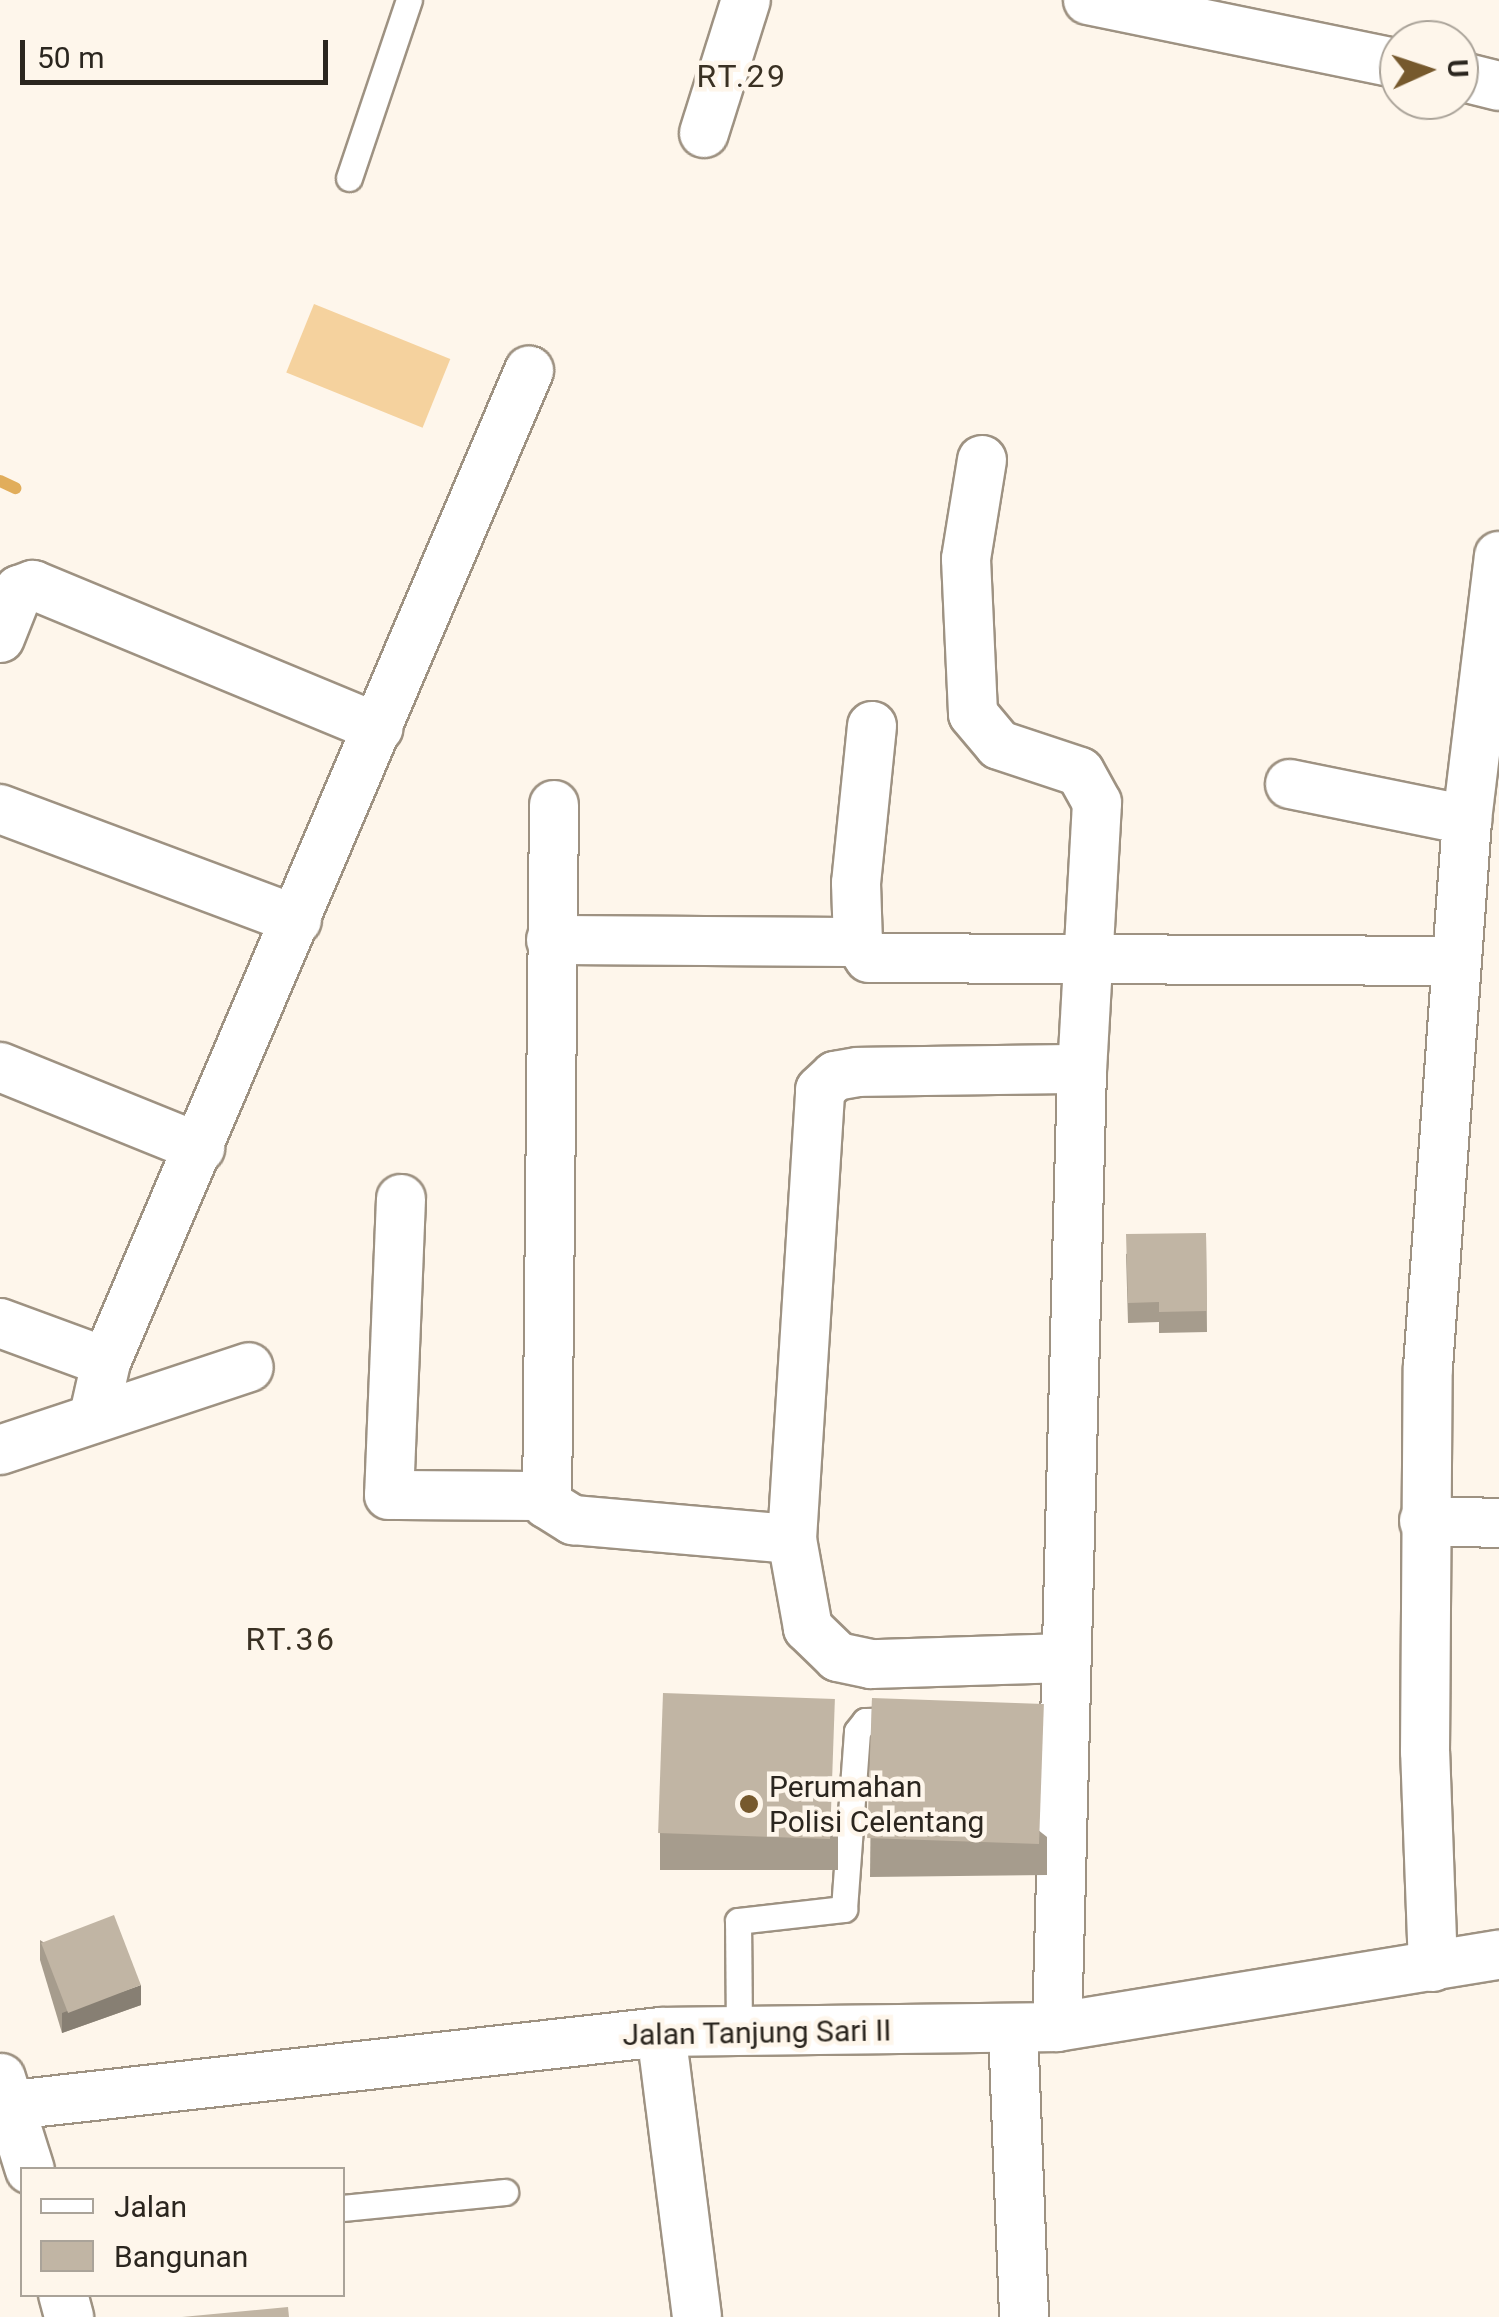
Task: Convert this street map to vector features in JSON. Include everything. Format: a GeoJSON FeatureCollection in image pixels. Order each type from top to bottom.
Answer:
{"type":"FeatureCollection","features":[{"type":"Feature","properties":{"kind":"street"},"geometry":{"type":"LineString","coordinates":[[704,134],[746,0]]}},
{"type":"Feature","properties":{"kind":"street"},"geometry":{"type":"LineString","coordinates":[[1094,1],[1379,60]]}},
{"type":"Feature","properties":{"kind":"street"},"geometry":{"type":"LineString","coordinates":[[94,1415],[106,1362],[529,372]]}},
{"type":"Feature","properties":{"kind":"street"},"geometry":{"type":"LineString","coordinates":[[982,460],[966,559],[967,690],[973,714],[1000,745],[1071,768],[1094,788],[1066,1658],[1055,1718],[1035,2027],[1024,2317]]}},
{"type":"Feature","properties":{"kind":"street"},"geometry":{"type":"LineString","coordinates":[[1432,1967],[1424,1521],[1456,960],[1499,556]]}},
{"type":"Feature","properties":{"kind":"street"},"geometry":{"type":"LineString","coordinates":[[0,638],[19,590],[33,585],[379,728]]}},
{"type":"Feature","properties":{"kind":"street"},"geometry":{"type":"LineString","coordinates":[[872,726],[856,883],[858,942],[869,958],[1456,960]]}},
{"type":"Feature","properties":{"kind":"street"},"geometry":{"type":"LineString","coordinates":[[1290,784],[1468,820]]}},
{"type":"Feature","properties":{"kind":"street"},"geometry":{"type":"LineString","coordinates":[[554,805],[545,1496],[553,1511],[572,1520],[792,1539]]}},
{"type":"Feature","properties":{"kind":"street"},"geometry":{"type":"LineString","coordinates":[[0,808],[297,920]]}},
{"type":"Feature","properties":{"kind":"street"},"geometry":{"type":"LineString","coordinates":[[551,940],[858,942]]}},
{"type":"Feature","properties":{"kind":"street"},"geometry":{"type":"LineString","coordinates":[[0,1066],[200,1148]]}},
{"type":"Feature","properties":{"kind":"street"},"geometry":{"type":"LineString","coordinates":[[1066,1658],[871,1664],[838,1658],[808,1628],[792,1539],[820,1090],[835,1076],[858,1072],[1082,1069]]}},
{"type":"Feature","properties":{"kind":"street"},"geometry":{"type":"LineString","coordinates":[[400,1199],[390,1495],[545,1496]]}},
{"type":"Feature","properties":{"kind":"street"},"geometry":{"type":"LineString","coordinates":[[0,1323],[106,1362]]}},
{"type":"Feature","properties":{"kind":"street"},"geometry":{"type":"LineString","coordinates":[[0,1450],[94,1415],[250,1367]]}},
{"type":"Feature","properties":{"kind":"street"},"geometry":{"type":"LineString","coordinates":[[1424,1521],[1499,1522]]}},
{"type":"Feature","properties":{"kind":"street","name":"Jalan Tanjung Sari II"},"geometry":{"type":"LineString","coordinates":[[6,2090],[661,2032],[1035,2027],[1499,1955]]}},
{"type":"Feature","properties":{"kind":"street"},"geometry":{"type":"LineString","coordinates":[[661,2032],[698,2317]]}},
{"type":"Feature","properties":{"kind":"street"},"geometry":{"type":"LineString","coordinates":[[6,2090],[29,2167]]}},
{"type":"Feature","properties":{"kind":"lane"},"geometry":{"type":"LineString","coordinates":[[349,178],[410,0]]}},
{"type":"Feature","properties":{"kind":"lane"},"geometry":{"type":"LineString","coordinates":[[739,2032],[738,1921],[753,1915],[834,1914],[847,1904],[860,1726],[936,1719]]}},
{"type":"Feature","properties":{"kind":"lane"},"geometry":{"type":"LineString","coordinates":[[345,2208],[505,2192]]}},
{"type":"Feature","properties":{"kind":"shaded area"},"geometry":{"type":"Polygon","coordinates":[[[314,304],[450,359],[423,428],[286,373],[314,304]]]}},
{"type":"Feature","properties":{"kind":"building"},"geometry":{"type":"Polygon","coordinates":[[[1206,1233],[1207,1311],[1159,1312],[1159,1302],[1128,1303],[1126,1234],[1206,1233]]]}},
{"type":"Feature","properties":{"kind":"building","name":"Perumahan Polisi Celentang"},"geometry":{"type":"Polygon","coordinates":[[[663,1693],[835,1699],[830,1839],[658,1833],[663,1693]]]}},
{"type":"Feature","properties":{"kind":"building","name":"Perumahan Polisi Celentang"},"geometry":{"type":"Polygon","coordinates":[[[872,1698],[1044,1704],[1039,1844],[867,1838],[872,1698]]]}},
{"type":"Feature","properties":{"kind":"building"},"geometry":{"type":"Polygon","coordinates":[[[114,1915],[141,1985],[68,2013],[41,1943],[114,1915]]]}},
{"type":"Feature","properties":{"kind":"building"},"geometry":{"type":"Polygon","coordinates":[[[288,2307],[289,2317],[182,2317],[288,2307]]]}},
{"type":"Feature","properties":{"kind":"waterway"},"geometry":{"type":"LineString","coordinates":[[0,481],[15,488]]}},
{"type":"Feature","properties":{"kind":"place","name":"Perumahan Polisi Celentang"},"geometry":{"type":"Point","coordinates":[749,1804]}},
{"type":"Feature","properties":{"kind":"district","name":"RT.29"},"geometry":{"type":"Point","coordinates":[742,76]}},
{"type":"Feature","properties":{"kind":"district","name":"RT.36"},"geometry":{"type":"Point","coordinates":[291,1639]}}]}
